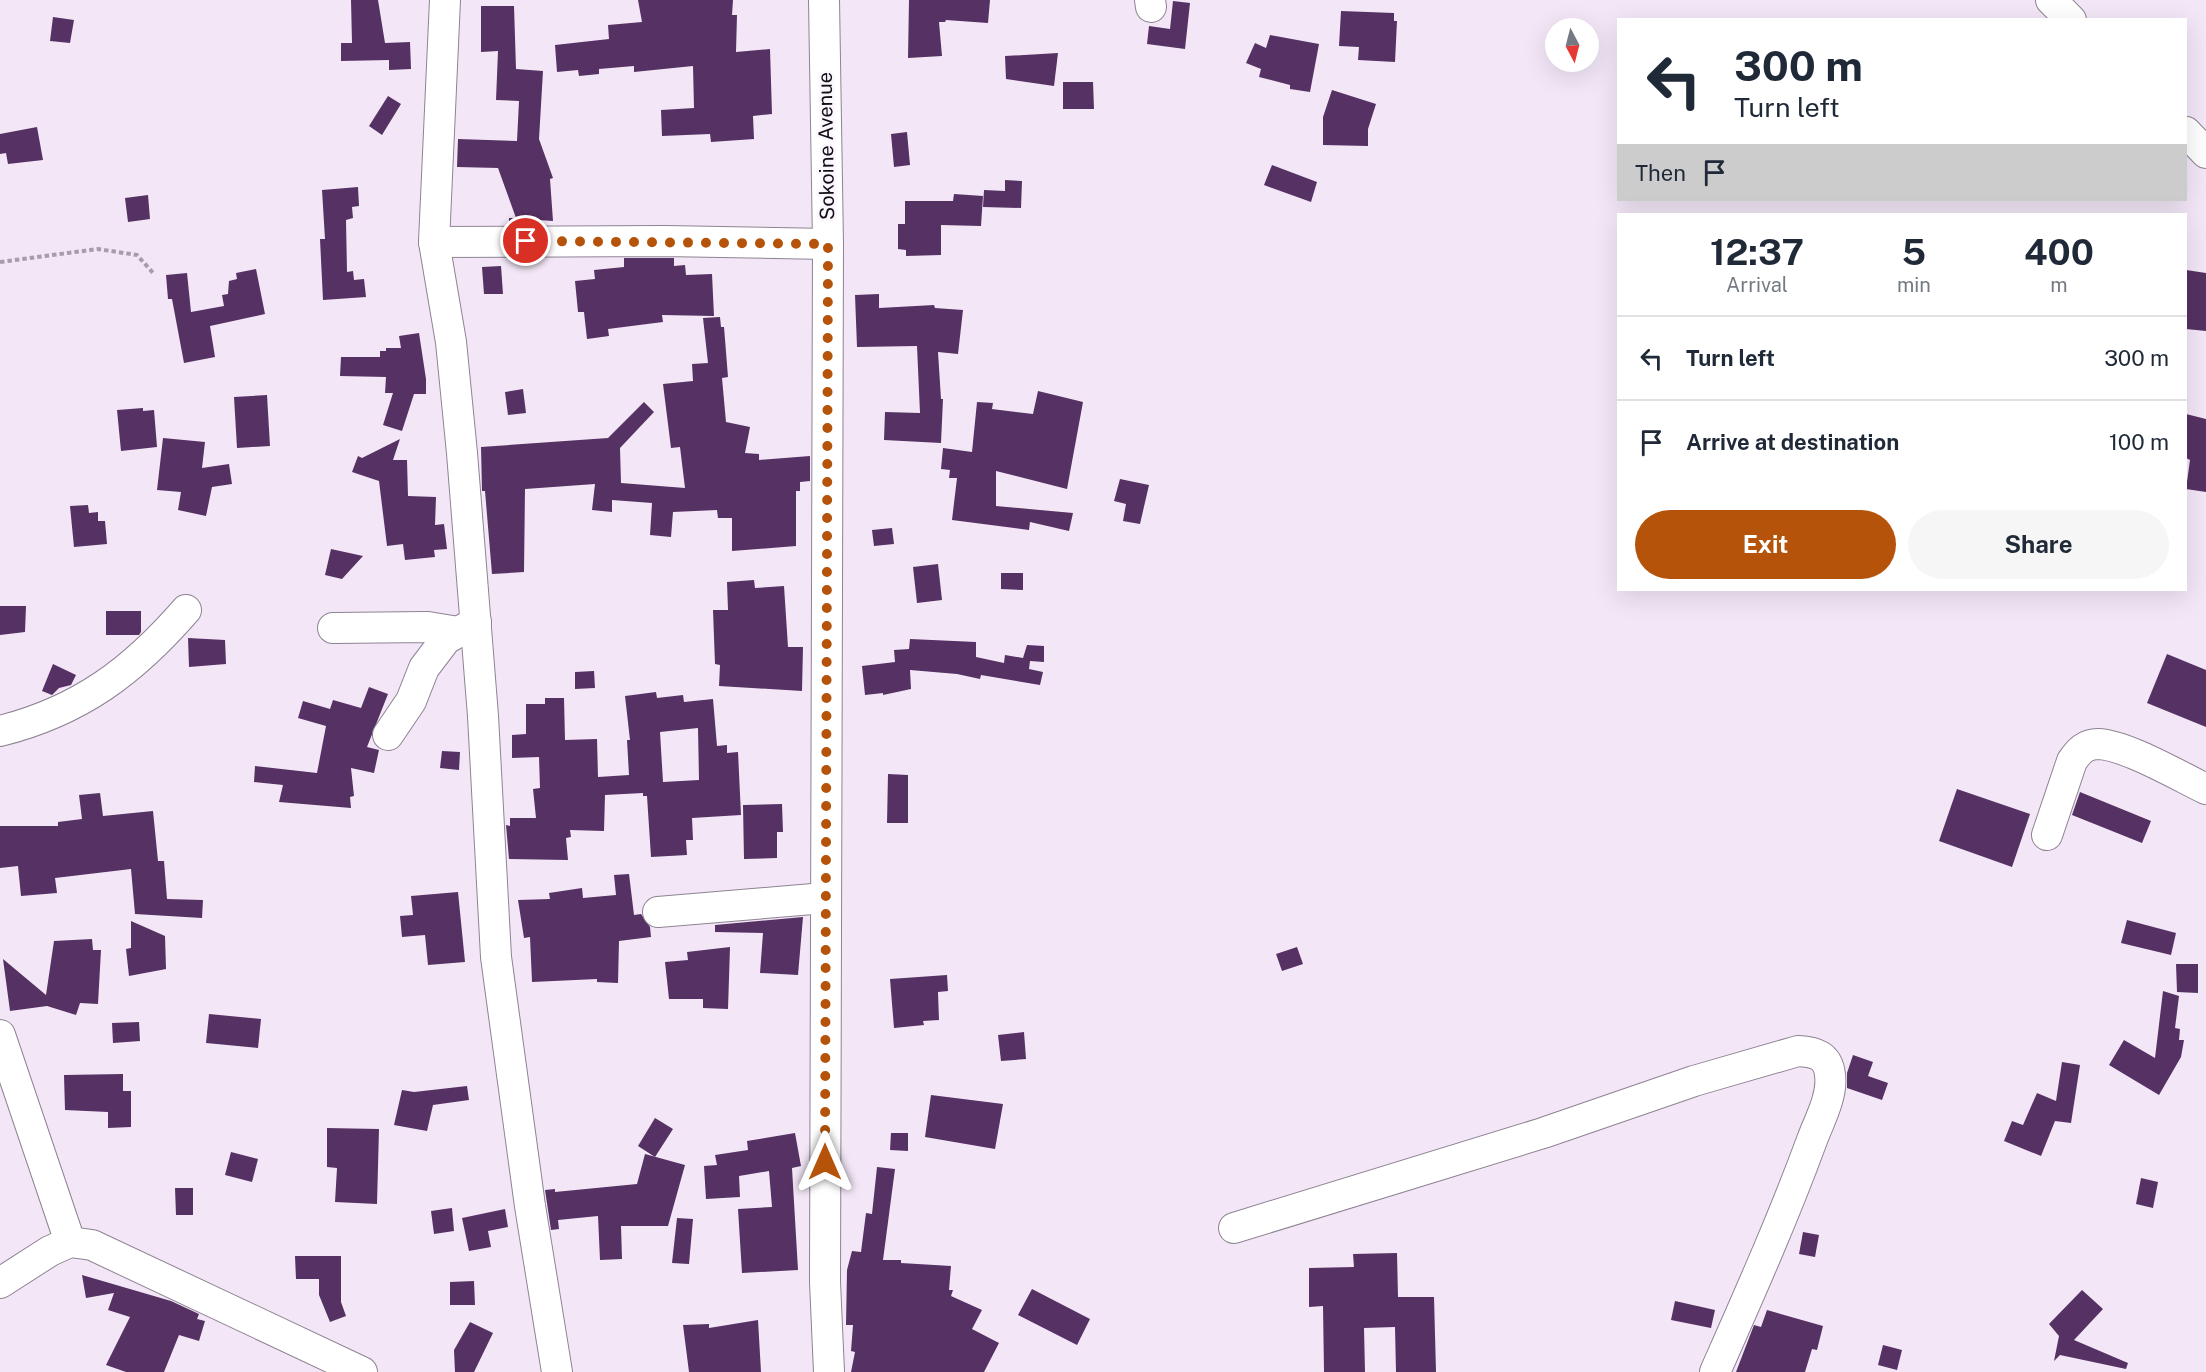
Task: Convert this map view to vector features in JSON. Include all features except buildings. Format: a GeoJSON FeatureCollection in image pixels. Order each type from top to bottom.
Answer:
{"type":"FeatureCollection","features":[{"type":"Feature","properties":{"kind":"street"},"geometry":{"type":"LineString","coordinates":[[445,0],[434,242],[451,342],[467,627],[496,957],[530,1206],[557,1372]]}},
{"type":"Feature","properties":{"kind":"street","name":"Sokoine Avenue"},"geometry":{"type":"LineString","coordinates":[[824,0],[828,244],[825,1282],[829,1372]]}},
{"type":"Feature","properties":{"kind":"street"},"geometry":{"type":"LineString","coordinates":[[2051,0],[2069,18]]}},
{"type":"Feature","properties":{"kind":"street"},"geometry":{"type":"LineString","coordinates":[[434,242],[664,241],[828,244]]}},
{"type":"Feature","properties":{"kind":"street"},"geometry":{"type":"LineString","coordinates":[[0,731],[37,722],[94,694],[131,666],[186,610]]}},
{"type":"Feature","properties":{"kind":"street"},"geometry":{"type":"LineString","coordinates":[[333,628],[467,627]]}},
{"type":"Feature","properties":{"kind":"street"},"geometry":{"type":"LineString","coordinates":[[388,735],[411,701],[424,668],[446,639],[467,627]]}},
{"type":"Feature","properties":{"kind":"street"},"geometry":{"type":"LineString","coordinates":[[2047,835],[2072,761],[2086,746],[2098,744],[2127,752],[2206,789]]}},
{"type":"Feature","properties":{"kind":"street"},"geometry":{"type":"LineString","coordinates":[[658,912],[825,898]]}},
{"type":"Feature","properties":{"kind":"street"},"geometry":{"type":"LineString","coordinates":[[0,1035],[70,1242]]}},
{"type":"Feature","properties":{"kind":"street"},"geometry":{"type":"LineString","coordinates":[[1234,1228],[1543,1133],[1694,1081],[1798,1051],[1815,1052],[1826,1060],[1830,1075],[1828,1096],[1792,1193],[1715,1372]]}},
{"type":"Feature","properties":{"kind":"street"},"geometry":{"type":"LineString","coordinates":[[0,1283],[50,1251],[70,1242],[92,1245],[362,1372]]}},
{"type":"Feature","properties":{"kind":"path"},"geometry":{"type":"LineString","coordinates":[[0,262],[98,249],[137,255],[154,274]]}},
{"type":"Feature","properties":{"kind":"route"},"geometry":{"type":"LineString","coordinates":[[526,241],[828,244],[825,1162]]}}]}
